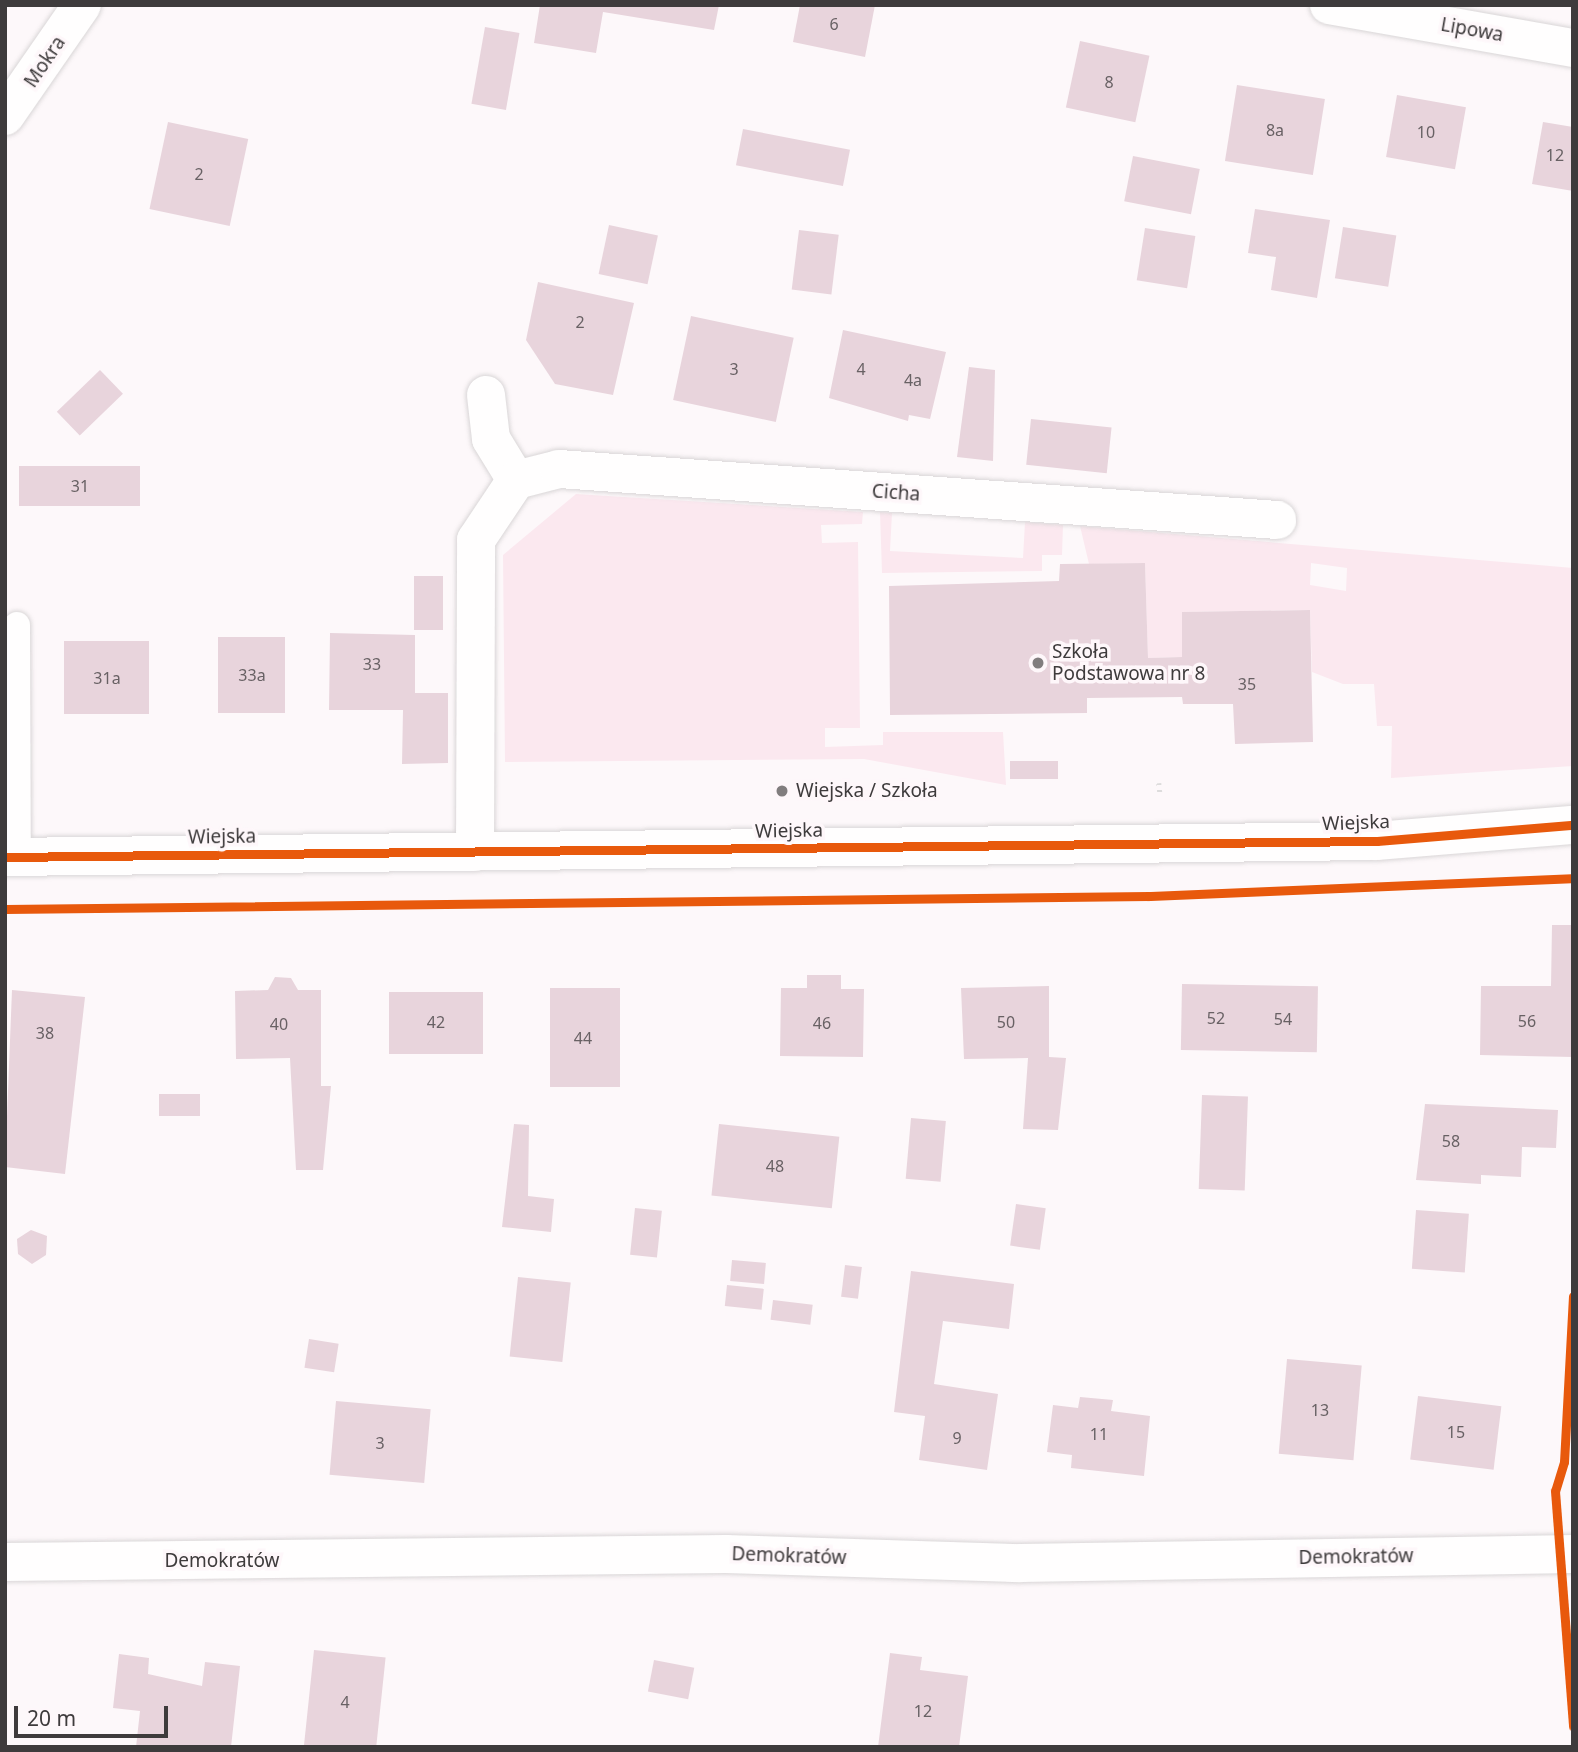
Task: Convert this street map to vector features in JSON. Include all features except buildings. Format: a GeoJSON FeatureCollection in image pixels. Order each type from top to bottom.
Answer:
{"type":"FeatureCollection","features":[{"type":"Feature","properties":{"kind":"street","name":"Mokra"},"geometry":{"type":"LineString","coordinates":[[5,116],[82,5]]}},
{"type":"Feature","properties":{"kind":"street","name":"Lipowa"},"geometry":{"type":"LineString","coordinates":[[1329,5],[1573,48]]}},
{"type":"Feature","properties":{"kind":"street"},"geometry":{"type":"LineString","coordinates":[[475,852],[476,540],[516,480],[491,439],[486,395]]}},
{"type":"Feature","properties":{"kind":"street","name":"Cicha"},"geometry":{"type":"LineString","coordinates":[[516,480],[559,470],[1277,520]]}},
{"type":"Feature","properties":{"kind":"street","name":"Wiejska"},"geometry":{"type":"LineString","coordinates":[[12,857],[1377,841],[1573,825]]}},
{"type":"Feature","properties":{"kind":"street","name":"Demokratów"},"geometry":{"type":"LineString","coordinates":[[5,1562],[726,1554],[1020,1563],[1573,1554]]}},
{"type":"Feature","properties":{"kind":"lane"},"geometry":{"type":"LineString","coordinates":[[12,857],[17,625]]}},
{"type":"Feature","properties":{"kind":"path"},"geometry":{"type":"LineString","coordinates":[[1159,783],[1160,792]]}},
{"type":"Feature","properties":{"kind":"shaded area"},"geometry":{"type":"Polygon","coordinates":[[[576,494],[863,512],[862,524],[821,525],[822,543],[858,542],[860,728],[825,728],[825,747],[883,745],[883,732],[1003,732],[1006,785],[864,759],[505,762],[503,555],[576,494]]]}},
{"type":"Feature","properties":{"kind":"shaded area"},"geometry":{"type":"Polygon","coordinates":[[[880,512],[892,513],[890,551],[1023,558],[1025,522],[1063,525],[1062,555],[1042,555],[1042,571],[882,573],[880,512]]]}},
{"type":"Feature","properties":{"kind":"shaded area"},"geometry":{"type":"Polygon","coordinates":[[[1080,526],[1573,568],[1573,766],[1391,778],[1392,726],[1377,726],[1374,684],[1343,684],[1312,672],[1310,610],[1182,612],[1182,657],[1148,658],[1145,563],[1089,564],[1080,526]],[[1311,563],[1310,585],[1346,591],[1347,568],[1311,563]]]}},
{"type":"Feature","properties":{"kind":"cycle path"},"geometry":{"type":"LineString","coordinates":[[5,857],[1377,841],[1573,825]]}},
{"type":"Feature","properties":{"kind":"cycle path"},"geometry":{"type":"LineString","coordinates":[[5,909],[1149,896],[1573,878]]}},
{"type":"Feature","properties":{"kind":"cycle path"},"geometry":{"type":"LineString","coordinates":[[1573,1296],[1564,1462],[1555,1491],[1573,1726]]}},
{"type":"Feature","properties":{"kind":"place","name":"Szkoła Podstawowa nr 8"},"geometry":{"type":"Point","coordinates":[1038,663]}},
{"type":"Feature","properties":{"kind":"place","name":"Wiejska / Szkoła"},"geometry":{"type":"Point","coordinates":[782,791]}}]}
